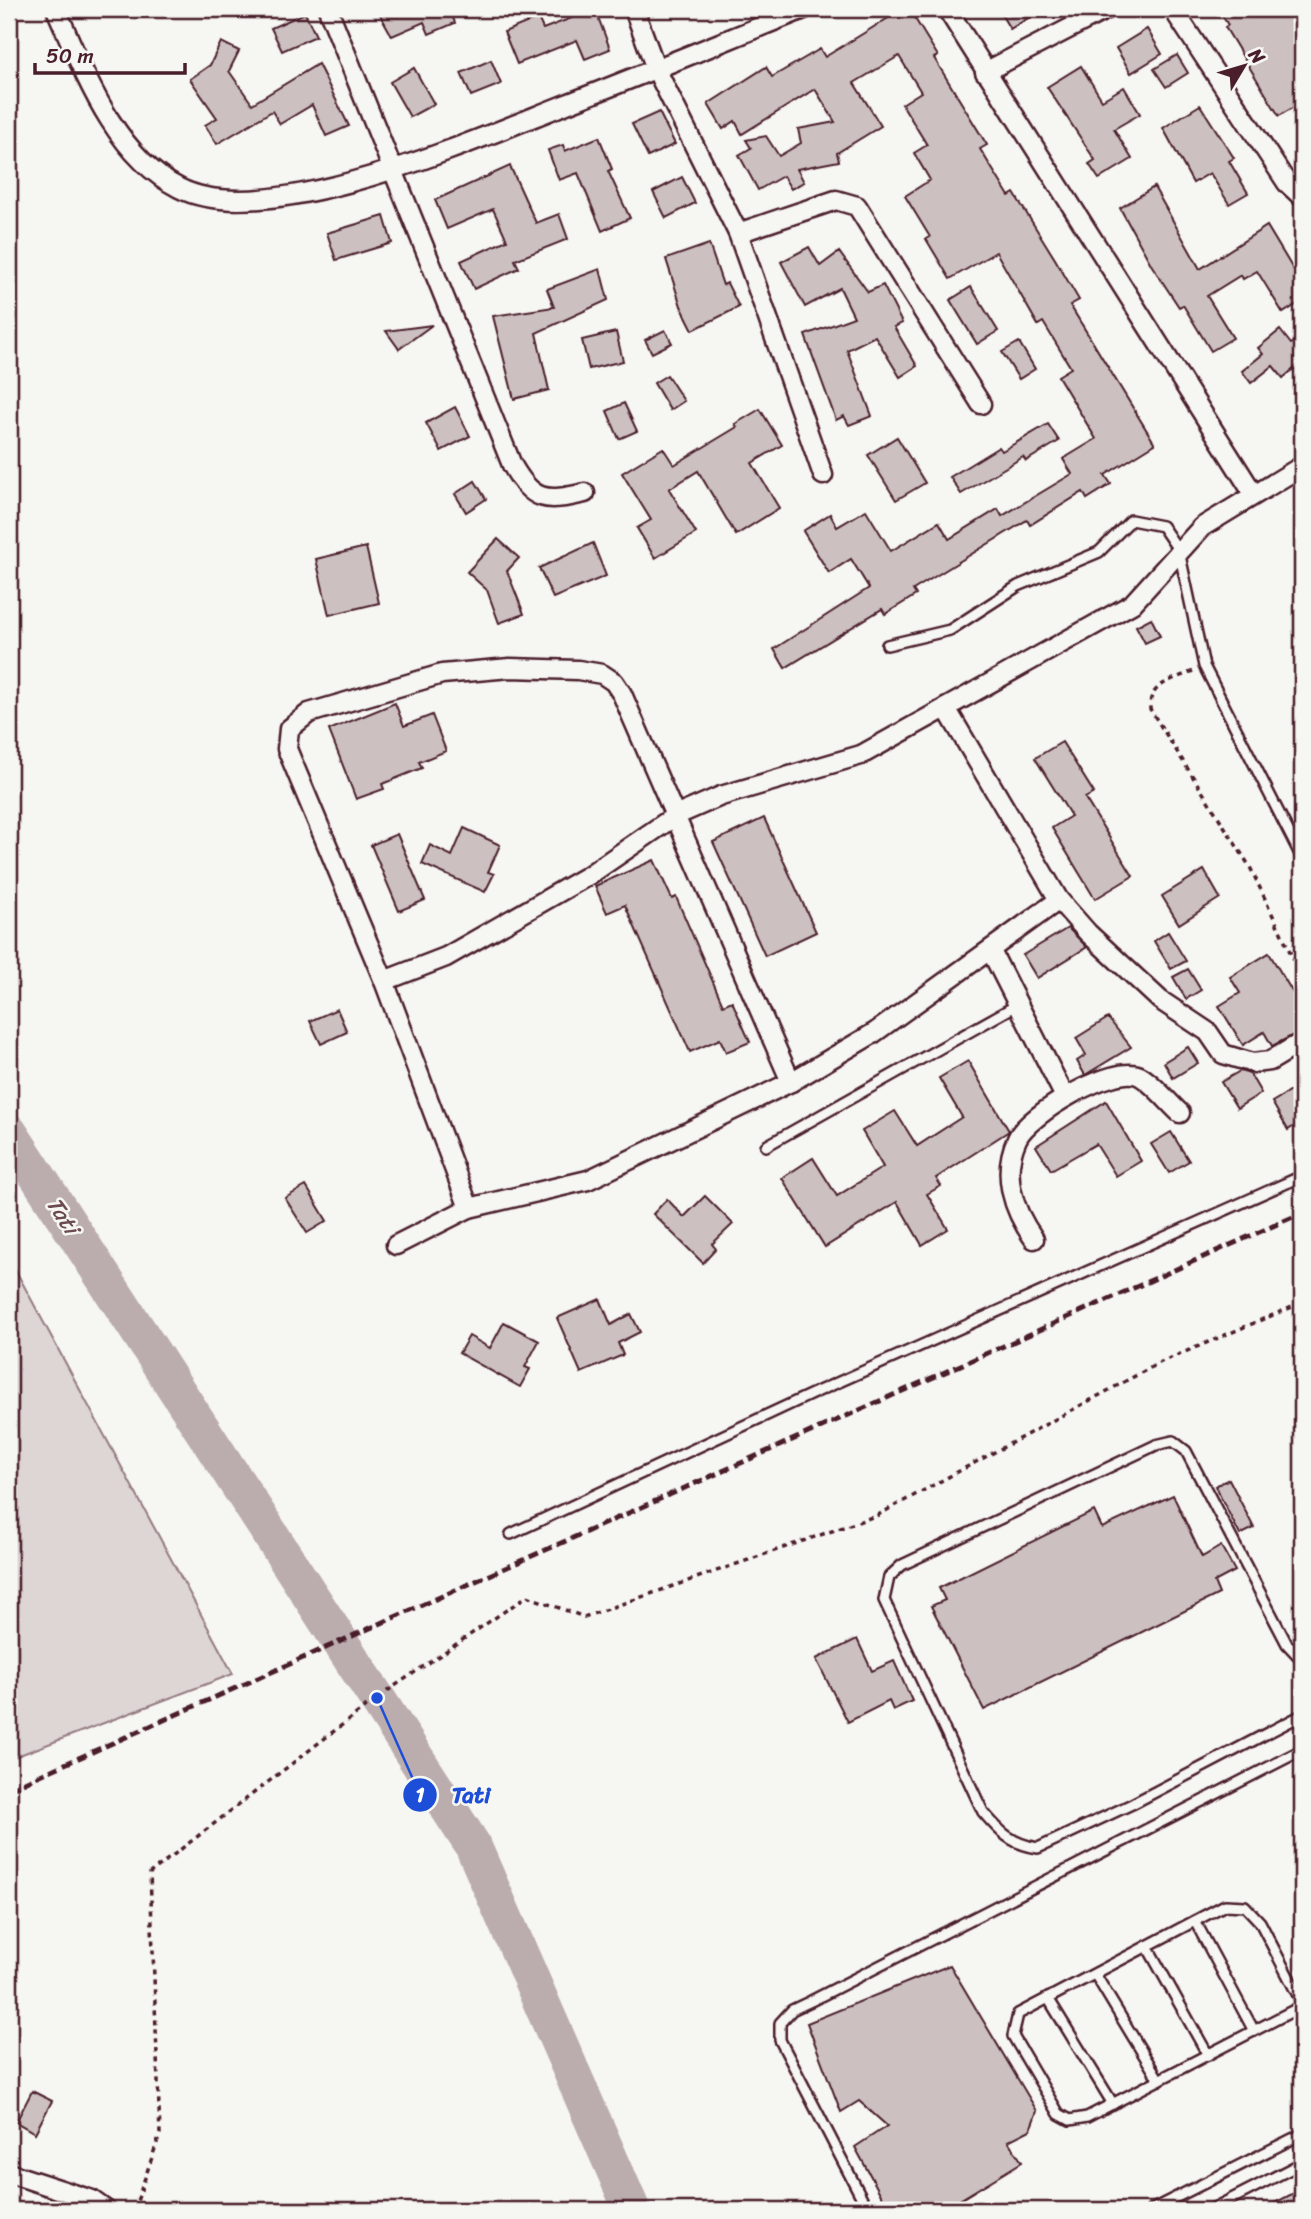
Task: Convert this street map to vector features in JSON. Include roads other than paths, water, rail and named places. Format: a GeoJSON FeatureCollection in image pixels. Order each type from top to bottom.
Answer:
{"type":"FeatureCollection","features":[{"type":"Feature","properties":{"kind":"street"},"geometry":{"type":"LineString","coordinates":[[56,9],[82,69],[111,121],[140,158],[162,178],[182,190],[214,200],[266,200],[394,172],[804,9]]}},
{"type":"Feature","properties":{"kind":"street"},"geometry":{"type":"LineString","coordinates":[[328,9],[512,465],[525,487],[539,498],[559,499],[585,493]]}},
{"type":"Feature","properties":{"kind":"street"},"geometry":{"type":"LineString","coordinates":[[634,9],[656,69],[738,233],[824,475]]}},
{"type":"Feature","properties":{"kind":"street"},"geometry":{"type":"LineString","coordinates":[[947,9],[1253,494]]}},
{"type":"Feature","properties":{"kind":"street"},"geometry":{"type":"LineString","coordinates":[[985,72],[1107,9]]}},
{"type":"Feature","properties":{"kind":"street"},"geometry":{"type":"LineString","coordinates":[[1173,9],[1287,183],[1302,197]]}},
{"type":"Feature","properties":{"kind":"street"},"geometry":{"type":"LineString","coordinates":[[738,233],[836,200],[857,206],[981,404]]}},
{"type":"Feature","properties":{"kind":"street"},"geometry":{"type":"LineString","coordinates":[[384,981],[446,957],[589,875],[675,816],[722,796],[861,755],[1132,604],[1202,527],[1302,466]]}},
{"type":"Feature","properties":{"kind":"street"},"geometry":{"type":"LineString","coordinates":[[469,1208],[384,981],[287,749],[289,729],[309,713],[442,674],[510,668],[578,670],[602,674],[614,682],[622,694],[791,1082]]}},
{"type":"Feature","properties":{"kind":"street"},"geometry":{"type":"LineString","coordinates":[[946,708],[1059,900],[1088,933],[1160,1000],[1208,1032],[1223,1054],[1253,1063],[1270,1061],[1302,1042]]}},
{"type":"Feature","properties":{"kind":"street"},"geometry":{"type":"LineString","coordinates":[[396,1245],[469,1208],[588,1180],[791,1082],[874,1033],[1059,900]]}},
{"type":"Feature","properties":{"kind":"street"},"geometry":{"type":"LineString","coordinates":[[991,951],[1065,1097]]}},
{"type":"Feature","properties":{"kind":"street"},"geometry":{"type":"LineString","coordinates":[[1034,1239],[1017,1215],[1008,1168],[1017,1136],[1065,1097],[1111,1075],[1126,1073],[1141,1077],[1180,1113]]}},
{"type":"Feature","properties":{"kind":"street"},"geometry":{"type":"LineString","coordinates":[[9,2173],[92,2200],[106,2210]]}},
{"type":"Feature","properties":{"kind":"lane"},"geometry":{"type":"LineString","coordinates":[[887,645],[950,630],[1018,586],[1098,552],[1131,520],[1162,526],[1179,551],[1204,666],[1302,858]]}},
{"type":"Feature","properties":{"kind":"lane"},"geometry":{"type":"LineString","coordinates":[[766,1146],[1017,1005]]}},
{"type":"Feature","properties":{"kind":"lane"},"geometry":{"type":"LineString","coordinates":[[510,1534],[812,1395],[1302,1176]]}},
{"type":"Feature","properties":{"kind":"lane"},"geometry":{"type":"LineString","coordinates":[[1302,1660],[1287,1644],[1185,1451],[1173,1441],[1156,1445],[902,1565],[889,1577],[884,1600],[983,1812],[1005,1838],[1021,1846],[1038,1848],[1205,1767],[1302,1716]]}},
{"type":"Feature","properties":{"kind":"lane"},"geometry":{"type":"LineString","coordinates":[[868,2210],[780,2040],[780,2023],[810,2001],[1302,1751]]}},
{"type":"Feature","properties":{"kind":"lane"},"geometry":{"type":"LineString","coordinates":[[1225,1905],[1245,1906],[1260,1922],[1302,2005],[1087,2118],[1070,2120],[1059,2114],[1013,2036],[1018,2014],[1147,1946],[1225,1905]]}},
{"type":"Feature","properties":{"kind":"lane"},"geometry":{"type":"LineString","coordinates":[[1195,1920],[1254,2031]]}},
{"type":"Feature","properties":{"kind":"lane"},"geometry":{"type":"LineString","coordinates":[[1147,1946],[1208,2055]]}},
{"type":"Feature","properties":{"kind":"lane"},"geometry":{"type":"LineString","coordinates":[[1095,1973],[1159,2080]]}},
{"type":"Feature","properties":{"kind":"lane"},"geometry":{"type":"LineString","coordinates":[[1048,1998],[1113,2104]]}},
{"type":"Feature","properties":{"kind":"lane"},"geometry":{"type":"LineString","coordinates":[[1152,2210],[1302,2134]]}},
{"type":"Feature","properties":{"kind":"lane"},"geometry":{"type":"LineString","coordinates":[[1210,2210],[1302,2163]]}},
{"type":"Feature","properties":{"kind":"waterway","name":"Tati"},"geometry":{"type":"LineString","coordinates":[[9,1132],[473,1846],[632,2210]]}},
{"type":"Feature","properties":{"kind":"railway"},"geometry":{"type":"LineString","coordinates":[[9,1789],[1302,1213]]}},
{"type":"Feature","properties":{"kind":"place","name":"Tati"},"geometry":{"type":"Point","coordinates":[377,1698]}}]}
